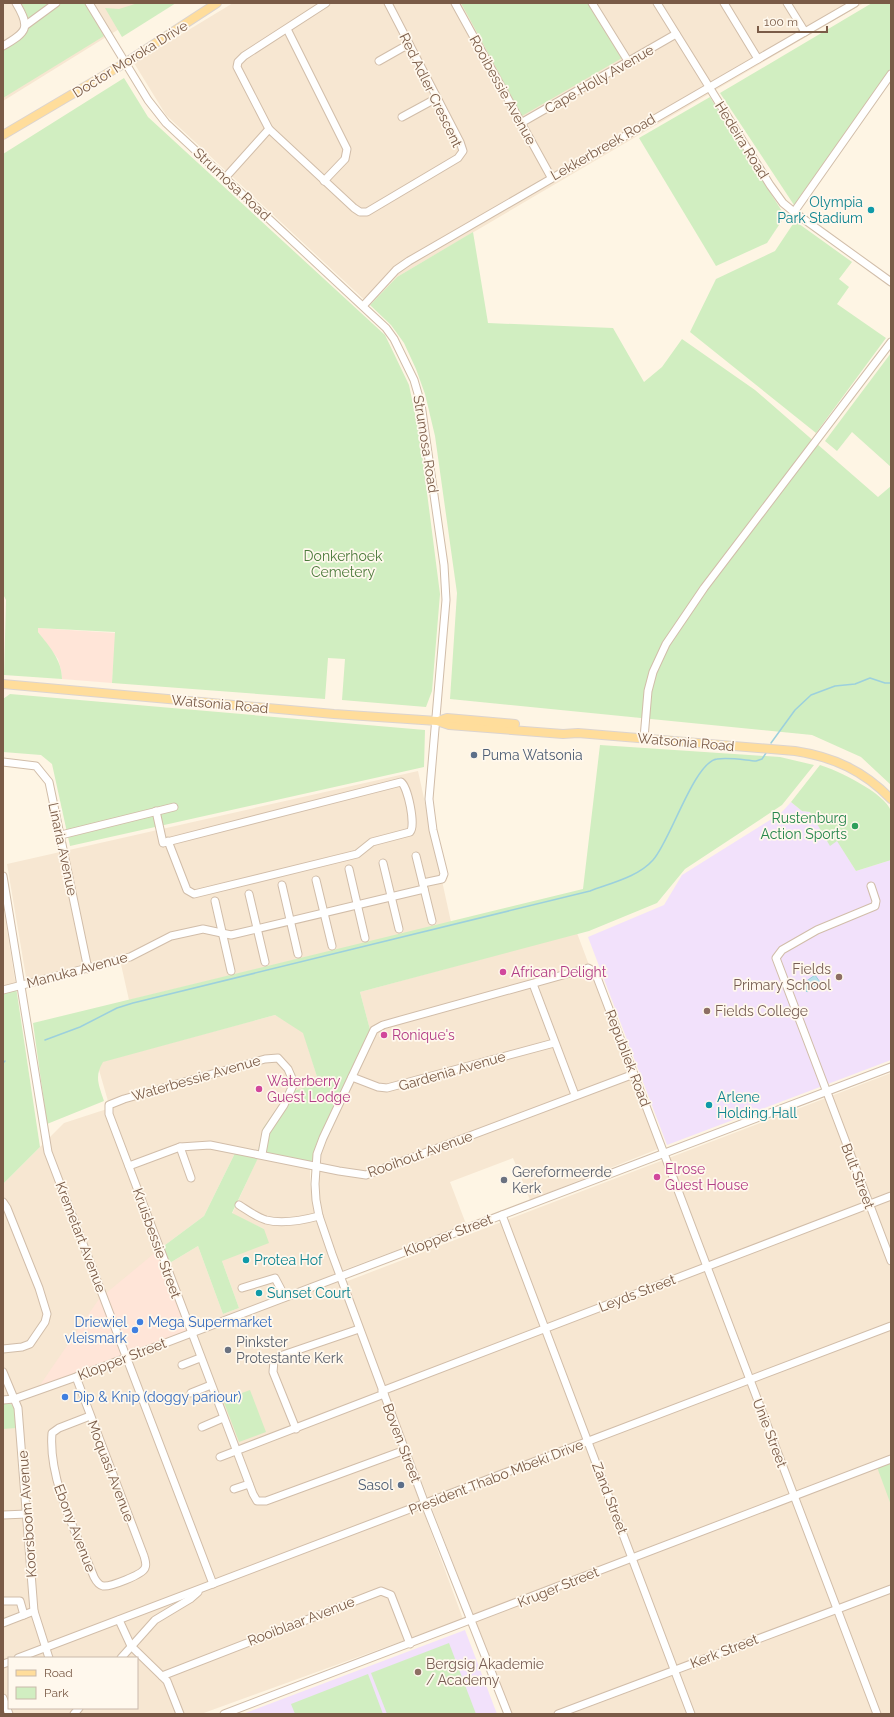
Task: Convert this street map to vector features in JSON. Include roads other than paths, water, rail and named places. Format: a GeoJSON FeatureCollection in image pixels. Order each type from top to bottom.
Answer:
{"type":"FeatureCollection","features":[{"type":"Feature","properties":{"kind":"main road","name":"Doctor Moroka Drive"},"geometry":{"type":"LineString","coordinates":[[3,135],[40,112],[50,108],[213,3]]}},
{"type":"Feature","properties":{"kind":"main road","name":"Doctor Moroka Drive"},"geometry":{"type":"LineString","coordinates":[[125,60],[217,3]]}},
{"type":"Feature","properties":{"kind":"main road","name":"Watsonia Road"},"geometry":{"type":"LineString","coordinates":[[3,684],[334,714],[437,721],[447,718],[564,729],[578,733],[795,751],[825,757],[847,765],[867,777],[891,799]]}},
{"type":"Feature","properties":{"kind":"street"},"geometry":{"type":"LineString","coordinates":[[16,3],[24,17],[26,25]]}},
{"type":"Feature","properties":{"kind":"street"},"geometry":{"type":"LineString","coordinates":[[3,46],[22,34],[26,25],[56,3]]}},
{"type":"Feature","properties":{"kind":"street","name":"Strumosa Road"},"geometry":{"type":"LineString","coordinates":[[89,3],[166,123],[386,328],[394,339],[417,390],[424,417],[444,565],[446,593],[437,721],[428,799],[433,830],[444,874],[442,879],[423,886]]}},
{"type":"Feature","properties":{"kind":"street","name":"Strumosa Road"},"geometry":{"type":"LineString","coordinates":[[92,3],[125,60]]}},
{"type":"Feature","properties":{"kind":"street"},"geometry":{"type":"LineString","coordinates":[[324,181],[345,159],[346,149],[287,28],[326,3]]}},
{"type":"Feature","properties":{"kind":"street","name":"Red Adler Crescent"},"geometry":{"type":"LineString","coordinates":[[287,28],[244,56],[237,65],[238,71],[269,129],[356,210],[364,212],[458,158],[462,154],[462,147],[388,3]]}},
{"type":"Feature","properties":{"kind":"street","name":"Rooibessie Avenue"},"geometry":{"type":"LineString","coordinates":[[455,3],[551,177]]}},
{"type":"Feature","properties":{"kind":"street"},"geometry":{"type":"LineString","coordinates":[[592,3],[628,61]]}},
{"type":"Feature","properties":{"kind":"street","name":"Hedeira Road"},"geometry":{"type":"LineString","coordinates":[[657,3],[773,190],[783,203],[891,282]]}},
{"type":"Feature","properties":{"kind":"street"},"geometry":{"type":"LineString","coordinates":[[724,3],[758,59]]}},
{"type":"Feature","properties":{"kind":"street"},"geometry":{"type":"LineString","coordinates":[[787,3],[805,32]]}},
{"type":"Feature","properties":{"kind":"street","name":"Lekkerbreek Road"},"geometry":{"type":"LineString","coordinates":[[362,306],[403,265],[551,177],[805,32],[851,4]]}},
{"type":"Feature","properties":{"kind":"street","name":"Cape Holly Avenue"},"geometry":{"type":"LineString","coordinates":[[521,124],[676,34]]}},
{"type":"Feature","properties":{"kind":"street"},"geometry":{"type":"LineString","coordinates":[[379,61],[409,44]]}},
{"type":"Feature","properties":{"kind":"street"},"geometry":{"type":"LineString","coordinates":[[794,212],[891,74]]}},
{"type":"Feature","properties":{"kind":"street"},"geometry":{"type":"LineString","coordinates":[[402,117],[437,98]]}},
{"type":"Feature","properties":{"kind":"street"},"geometry":{"type":"LineString","coordinates":[[225,178],[269,129]]}},
{"type":"Feature","properties":{"kind":"street"},"geometry":{"type":"LineString","coordinates":[[644,738],[645,710],[648,691],[653,672],[666,644],[704,588],[891,342]]}},
{"type":"Feature","properties":{"kind":"street","name":"Linaria Avenue"},"geometry":{"type":"LineString","coordinates":[[3,762],[36,766],[47,778],[61,835],[88,969]]}},
{"type":"Feature","properties":{"kind":"street"},"geometry":{"type":"LineString","coordinates":[[156,811],[163,843],[168,841],[398,782],[403,783],[405,788],[413,825],[410,832],[372,842],[357,854],[194,894],[187,890],[168,841]]}},
{"type":"Feature","properties":{"kind":"street"},"geometry":{"type":"LineString","coordinates":[[61,835],[174,807]]}},
{"type":"Feature","properties":{"kind":"street"},"geometry":{"type":"LineString","coordinates":[[416,856],[432,921]]}},
{"type":"Feature","properties":{"kind":"street"},"geometry":{"type":"LineString","coordinates":[[383,863],[399,929]]}},
{"type":"Feature","properties":{"kind":"street"},"geometry":{"type":"LineString","coordinates":[[349,869],[365,938]]}},
{"type":"Feature","properties":{"kind":"street","name":"Kremetart Avenue"},"geometry":{"type":"LineString","coordinates":[[3,876],[48,1152],[128,1357],[213,1584]]}},
{"type":"Feature","properties":{"kind":"street"},"geometry":{"type":"LineString","coordinates":[[316,880],[332,946]]}},
{"type":"Feature","properties":{"kind":"street"},"geometry":{"type":"LineString","coordinates":[[282,885],[298,954]]}},
{"type":"Feature","properties":{"kind":"street","name":"Manuka Avenue"},"geometry":{"type":"LineString","coordinates":[[3,990],[130,957],[171,936],[203,929],[232,935],[391,897],[423,886]]}},
{"type":"Feature","properties":{"kind":"street","name":"Bult Street"},"geometry":{"type":"LineString","coordinates":[[871,886],[876,901],[875,906],[817,930],[782,950],[776,955],[776,960],[891,1260]]}},
{"type":"Feature","properties":{"kind":"street"},"geometry":{"type":"LineString","coordinates":[[249,894],[265,962]]}},
{"type":"Feature","properties":{"kind":"street"},"geometry":{"type":"LineString","coordinates":[[215,901],[231,970]]}},
{"type":"Feature","properties":{"kind":"street","name":"Boven Street"},"geometry":{"type":"LineString","coordinates":[[508,1714],[425,1504],[340,1276],[319,1216],[315,1184],[315,1166],[323,1138],[352,1077],[367,1040],[374,1030],[588,968]]}},
{"type":"Feature","properties":{"kind":"street","name":"Republiek Road"},"geometry":{"type":"LineString","coordinates":[[588,968],[595,972],[664,1152]]}},
{"type":"Feature","properties":{"kind":"street"},"geometry":{"type":"LineString","coordinates":[[533,984],[574,1095]]}},
{"type":"Feature","properties":{"kind":"street","name":"Gardenia Avenue"},"geometry":{"type":"LineString","coordinates":[[352,1077],[378,1087],[387,1088],[554,1043]]}},
{"type":"Feature","properties":{"kind":"street","name":"Waterbessie Avenue"},"geometry":{"type":"LineString","coordinates":[[124,1099],[265,1059],[278,1058],[288,1069],[294,1083],[284,1105],[266,1132],[262,1154]]}},
{"type":"Feature","properties":{"kind":"street","name":"Klopper Street"},"geometry":{"type":"LineString","coordinates":[[3,1400],[14,1399],[76,1377],[664,1152],[891,1067]]}},
{"type":"Feature","properties":{"kind":"street","name":"Rooihout Avenue"},"geometry":{"type":"LineString","coordinates":[[129,1166],[180,1147],[210,1145],[366,1175],[574,1095],[634,1074]]}},
{"type":"Feature","properties":{"kind":"street","name":"Kruisbessie Street"},"geometry":{"type":"LineString","coordinates":[[124,1099],[113,1102],[108,1109],[190,1333],[257,1501],[263,1502],[405,1450]]}},
{"type":"Feature","properties":{"kind":"street"},"geometry":{"type":"LineString","coordinates":[[180,1147],[191,1178]]}},
{"type":"Feature","properties":{"kind":"street","name":"Unie Street"},"geometry":{"type":"LineString","coordinates":[[664,1152],[749,1380],[877,1714]]}},
{"type":"Feature","properties":{"kind":"street","name":"Leyds Street"},"geometry":{"type":"LineString","coordinates":[[220,1457],[296,1429],[546,1328],[891,1196]]}},
{"type":"Feature","properties":{"kind":"street"},"geometry":{"type":"LineString","coordinates":[[3,1202],[7,1208],[33,1274],[47,1314],[45,1322],[30,1344],[22,1347],[3,1349]]}},
{"type":"Feature","properties":{"kind":"street"},"geometry":{"type":"LineString","coordinates":[[239,1205],[270,1221],[308,1219],[319,1216]]}},
{"type":"Feature","properties":{"kind":"street","name":"Zand Street"},"geometry":{"type":"LineString","coordinates":[[502,1215],[691,1714]]}},
{"type":"Feature","properties":{"kind":"street"},"geometry":{"type":"LineString","coordinates":[[242,1288],[275,1278],[285,1297]]}},
{"type":"Feature","properties":{"kind":"street","name":"President Thabo Mbeki Drive"},"geometry":{"type":"LineString","coordinates":[[122,1657],[155,1620],[190,1599],[202,1588],[891,1326]]}},
{"type":"Feature","properties":{"kind":"street"},"geometry":{"type":"LineString","coordinates":[[296,1429],[273,1372],[272,1367],[274,1361],[286,1354],[359,1329]]}},
{"type":"Feature","properties":{"kind":"street"},"geometry":{"type":"LineString","coordinates":[[182,1365],[200,1358]]}},
{"type":"Feature","properties":{"kind":"street","name":"Koorsboom Avenue"},"geometry":{"type":"LineString","coordinates":[[3,1372],[18,1408],[34,1611],[47,1647],[49,1657]]}},
{"type":"Feature","properties":{"kind":"street","name":"Moquasi Avenue"},"geometry":{"type":"LineString","coordinates":[[76,1377],[146,1565]]}},
{"type":"Feature","properties":{"kind":"street"},"geometry":{"type":"LineString","coordinates":[[191,1393],[211,1385]]}},
{"type":"Feature","properties":{"kind":"street","name":"Ebony Avenue"},"geometry":{"type":"LineString","coordinates":[[90,1416],[59,1428],[52,1433],[57,1484],[94,1578],[98,1583],[102,1586],[110,1585],[138,1575],[144,1570],[146,1565]]}},
{"type":"Feature","properties":{"kind":"street"},"geometry":{"type":"LineString","coordinates":[[202,1427],[224,1418]]}},
{"type":"Feature","properties":{"kind":"street","name":"Kruger Street"},"geometry":{"type":"LineString","coordinates":[[224,1714],[891,1459]]}},
{"type":"Feature","properties":{"kind":"street"},"geometry":{"type":"LineString","coordinates":[[234,1489],[249,1484]]}},
{"type":"Feature","properties":{"kind":"street"},"geometry":{"type":"LineString","coordinates":[[3,1515],[27,1514]]}},
{"type":"Feature","properties":{"kind":"street"},"geometry":{"type":"LineString","coordinates":[[21,1657],[202,1588]]}},
{"type":"Feature","properties":{"kind":"street","name":"Kerk Street"},"geometry":{"type":"LineString","coordinates":[[558,1714],[891,1589]]}},
{"type":"Feature","properties":{"kind":"street","name":"Rooiblaar Avenue"},"geometry":{"type":"LineString","coordinates":[[162,1676],[381,1591],[391,1595],[410,1644]]}},
{"type":"Feature","properties":{"kind":"street"},"geometry":{"type":"LineString","coordinates":[[3,1601],[20,1601],[24,1615]]}},
{"type":"Feature","properties":{"kind":"street"},"geometry":{"type":"LineString","coordinates":[[3,1623],[34,1611]]}},
{"type":"Feature","properties":{"kind":"street"},"geometry":{"type":"LineString","coordinates":[[118,1620],[131,1646],[162,1676],[170,1686],[180,1714]]}},
{"type":"Feature","properties":{"kind":"street"},"geometry":{"type":"LineString","coordinates":[[3,1698],[9,1714]]}},
{"type":"Feature","properties":{"kind":"water"},"geometry":{"type":"Polygon","coordinates":[[[815,975],[820,982],[807,992],[801,985],[815,975]]]}},
{"type":"Feature","properties":{"kind":"waterway"},"geometry":{"type":"LineString","coordinates":[[771,743],[795,710],[811,695],[835,686],[855,684],[870,678],[885,683],[891,683]]}},
{"type":"Feature","properties":{"kind":"waterway"},"geometry":{"type":"LineString","coordinates":[[45,1040],[80,1027],[117,1008],[133,1003],[590,891],[624,879],[647,866],[660,851],[691,788],[708,763],[722,758],[756,761],[762,759],[766,753]]}},
{"type":"Feature","properties":{"kind":"place","name":"Olympia Park Stadium"},"geometry":{"type":"Point","coordinates":[871,210]}},
{"type":"Feature","properties":{"kind":"place","name":"Puma Watsonia"},"geometry":{"type":"Point","coordinates":[474,755]}},
{"type":"Feature","properties":{"kind":"place","name":"Rustenburg Action Sports"},"geometry":{"type":"Point","coordinates":[855,826]}},
{"type":"Feature","properties":{"kind":"place","name":"African Delight"},"geometry":{"type":"Point","coordinates":[503,972]}},
{"type":"Feature","properties":{"kind":"place","name":"Fields Primary School"},"geometry":{"type":"Point","coordinates":[839,977]}},
{"type":"Feature","properties":{"kind":"place","name":"Fields College"},"geometry":{"type":"Point","coordinates":[707,1011]}},
{"type":"Feature","properties":{"kind":"place","name":"Ronique's"},"geometry":{"type":"Point","coordinates":[384,1035]}},
{"type":"Feature","properties":{"kind":"place","name":"Waterberry Guest Lodge"},"geometry":{"type":"Point","coordinates":[259,1089]}},
{"type":"Feature","properties":{"kind":"place","name":"Arlene Holding Hall"},"geometry":{"type":"Point","coordinates":[709,1105]}},
{"type":"Feature","properties":{"kind":"place","name":"Elrose Guest House"},"geometry":{"type":"Point","coordinates":[657,1177]}},
{"type":"Feature","properties":{"kind":"place","name":"Gereformeerde Kerk"},"geometry":{"type":"Point","coordinates":[504,1180]}},
{"type":"Feature","properties":{"kind":"place","name":"Protea Hof"},"geometry":{"type":"Point","coordinates":[246,1260]}},
{"type":"Feature","properties":{"kind":"place","name":"Sunset Court"},"geometry":{"type":"Point","coordinates":[259,1293]}},
{"type":"Feature","properties":{"kind":"place","name":"Mega Supermarket"},"geometry":{"type":"Point","coordinates":[140,1322]}},
{"type":"Feature","properties":{"kind":"place","name":"Driewiel vleismark"},"geometry":{"type":"Point","coordinates":[135,1330]}},
{"type":"Feature","properties":{"kind":"place","name":"Pinkster Protestante Kerk"},"geometry":{"type":"Point","coordinates":[228,1350]}},
{"type":"Feature","properties":{"kind":"place","name":"Dip & Knip (doggy pariour)"},"geometry":{"type":"Point","coordinates":[65,1397]}},
{"type":"Feature","properties":{"kind":"place","name":"Sasol"},"geometry":{"type":"Point","coordinates":[401,1485]}},
{"type":"Feature","properties":{"kind":"place","name":"Bergsig Akademie / Academy"},"geometry":{"type":"Point","coordinates":[418,1672]}},
{"type":"Feature","properties":{"kind":"park label","name":"Donkerhoek Cemetery"},"geometry":{"type":"Point","coordinates":[343,564]}}]}
